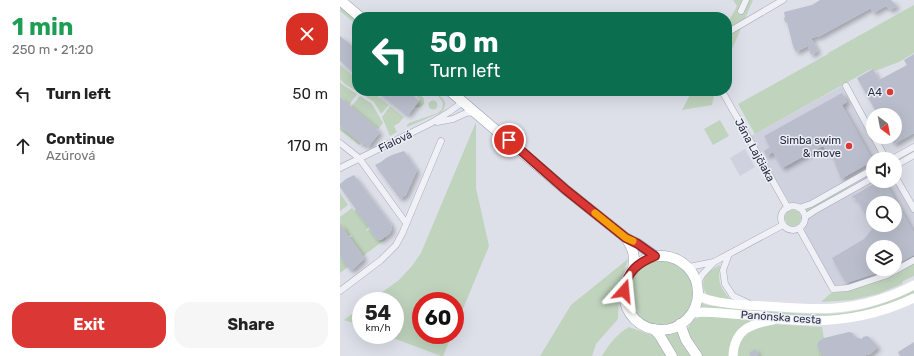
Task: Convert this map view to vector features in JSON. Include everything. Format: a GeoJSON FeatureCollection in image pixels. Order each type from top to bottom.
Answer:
{"type":"FeatureCollection","features":[{"type":"Feature","properties":{"kind":"main road"},"geometry":{"type":"LineString","coordinates":[[340,0],[354,12]]}},
{"type":"Feature","properties":{"kind":"main road"},"geometry":{"type":"LineString","coordinates":[[456,96],[566,190],[626,238],[638,244],[655,256]]}},
{"type":"Feature","properties":{"kind":"main road"},"geometry":{"type":"LineString","coordinates":[[626,238],[635,258],[633,270]]}},
{"type":"Feature","properties":{"kind":"main road"},"geometry":{"type":"LineString","coordinates":[[655,256],[673,257],[689,267],[697,284],[698,296],[696,305],[687,319],[669,329],[662,330],[647,327],[638,322],[632,315],[625,299],[625,288],[628,277],[633,270],[643,261],[655,256]]}},
{"type":"Feature","properties":{"kind":"main road","name":"Panónska cesta"},"geometry":{"type":"LineString","coordinates":[[698,296],[714,302],[753,306],[819,308],[846,307],[880,299],[914,286]]}},
{"type":"Feature","properties":{"kind":"main road","name":"Panónska cesta"},"geometry":{"type":"LineString","coordinates":[[692,313],[721,313],[780,319],[814,320],[851,318],[881,311],[914,298]]}},
{"type":"Feature","properties":{"kind":"main road"},"geometry":{"type":"LineString","coordinates":[[733,356],[734,344],[738,336],[749,326],[780,319]]}},
{"type":"Feature","properties":{"kind":"main road"},"geometry":{"type":"LineString","coordinates":[[680,324],[686,340],[697,356]]}},
{"type":"Feature","properties":{"kind":"main road"},"geometry":{"type":"LineString","coordinates":[[654,329],[672,356]]}},
{"type":"Feature","properties":{"kind":"street"},"geometry":{"type":"LineString","coordinates":[[741,11],[746,0]]}},
{"type":"Feature","properties":{"kind":"street"},"geometry":{"type":"LineString","coordinates":[[732,30],[783,0]]}},
{"type":"Feature","properties":{"kind":"street"},"geometry":{"type":"LineString","coordinates":[[846,86],[866,123]]}},
{"type":"Feature","properties":{"kind":"street","name":"Jána Lajčiaka"},"geometry":{"type":"LineString","coordinates":[[725,96],[788,208]]}},
{"type":"Feature","properties":{"kind":"street","name":"Fialová"},"geometry":{"type":"LineString","coordinates":[[340,168],[432,124],[463,102]]}},
{"type":"Feature","properties":{"kind":"street","name":"Fialová"},"geometry":{"type":"LineString","coordinates":[[432,124],[453,119],[466,113],[475,112]]}},
{"type":"Feature","properties":{"kind":"street"},"geometry":{"type":"LineString","coordinates":[[340,291],[381,260],[396,244],[402,234],[441,141]]}},
{"type":"Feature","properties":{"kind":"street"},"geometry":{"type":"LineString","coordinates":[[340,143],[359,158],[406,223]]}},
{"type":"Feature","properties":{"kind":"street"},"geometry":{"type":"LineString","coordinates":[[902,154],[914,147]]}},
{"type":"Feature","properties":{"kind":"street"},"geometry":{"type":"LineString","coordinates":[[902,162],[914,155]]}},
{"type":"Feature","properties":{"kind":"street"},"geometry":{"type":"LineString","coordinates":[[866,173],[811,204],[799,208],[788,208],[782,214],[783,225],[789,229],[796,230],[803,224],[805,218],[814,211],[866,182]]}},
{"type":"Feature","properties":{"kind":"street"},"geometry":{"type":"LineString","coordinates":[[902,188],[914,209]]}},
{"type":"Feature","properties":{"kind":"street"},"geometry":{"type":"LineString","coordinates":[[799,208],[802,210],[805,218]]}},
{"type":"Feature","properties":{"kind":"street"},"geometry":{"type":"LineString","coordinates":[[689,267],[714,262],[783,225]]}},
{"type":"Feature","properties":{"kind":"street"},"geometry":{"type":"LineString","coordinates":[[799,228],[833,289],[848,288],[887,275],[914,260]]}},
{"type":"Feature","properties":{"kind":"street"},"geometry":{"type":"LineString","coordinates":[[729,254],[723,270],[725,284],[733,296],[753,306]]}},
{"type":"Feature","properties":{"kind":"street"},"geometry":{"type":"LineString","coordinates":[[697,284],[702,275],[714,262]]}},
{"type":"Feature","properties":{"kind":"shaded area"},"geometry":{"type":"Polygon","coordinates":[[[842,86],[866,129],[866,144],[875,144],[879,152],[866,152],[866,188],[899,188],[914,214],[914,260],[902,266],[902,240],[866,240],[866,276],[881,276],[836,291],[805,234],[804,211],[789,202],[751,136],[842,86]]]}},
{"type":"Feature","properties":{"kind":"shaded area"},"geometry":{"type":"Polygon","coordinates":[[[745,149],[755,167],[740,176],[730,158],[745,149]]]}},
{"type":"Feature","properties":{"kind":"green space"},"geometry":{"type":"Polygon","coordinates":[[[733,0],[753,0],[732,49],[732,15],[737,6],[733,0]]]}},
{"type":"Feature","properties":{"kind":"green space"},"geometry":{"type":"Polygon","coordinates":[[[340,4],[352,14],[352,21],[340,11],[340,4]]]}},
{"type":"Feature","properties":{"kind":"green space"},"geometry":{"type":"Polygon","coordinates":[[[914,5],[914,53],[899,62],[875,71],[871,69],[755,134],[738,104],[914,5]]]}},
{"type":"Feature","properties":{"kind":"green space"},"geometry":{"type":"Polygon","coordinates":[[[340,65],[352,75],[352,88],[345,84],[340,79],[340,65]]]}},
{"type":"Feature","properties":{"kind":"green space"},"geometry":{"type":"Polygon","coordinates":[[[340,82],[352,91],[352,96],[356,96],[349,105],[340,97],[340,82]]]}},
{"type":"Feature","properties":{"kind":"green space"},"geometry":{"type":"Polygon","coordinates":[[[360,96],[372,104],[383,123],[378,129],[351,107],[360,96]]]}},
{"type":"Feature","properties":{"kind":"green space"},"geometry":{"type":"Polygon","coordinates":[[[377,96],[389,105],[381,114],[374,102],[366,97],[377,96]]]}},
{"type":"Feature","properties":{"kind":"green space"},"geometry":{"type":"Polygon","coordinates":[[[422,96],[424,99],[424,104],[420,107],[415,107],[420,99],[417,97],[422,96]]]}},
{"type":"Feature","properties":{"kind":"green space"},"geometry":{"type":"Polygon","coordinates":[[[438,96],[445,102],[445,106],[440,113],[407,127],[409,123],[438,113],[442,109],[443,103],[438,96]]]}},
{"type":"Feature","properties":{"kind":"green space"},"geometry":{"type":"Polygon","coordinates":[[[689,96],[714,96],[712,105],[682,110],[689,96]]]}},
{"type":"Feature","properties":{"kind":"green space"},"geometry":{"type":"Polygon","coordinates":[[[433,100],[438,105],[433,110],[428,105],[433,100]]]}},
{"type":"Feature","properties":{"kind":"green space"},"geometry":{"type":"Polygon","coordinates":[[[390,106],[404,117],[394,126],[397,132],[390,136],[382,117],[390,106]]]}},
{"type":"Feature","properties":{"kind":"green space"},"geometry":{"type":"Polygon","coordinates":[[[720,120],[729,136],[713,145],[704,129],[720,120]]]}},
{"type":"Feature","properties":{"kind":"green space"},"geometry":{"type":"Polygon","coordinates":[[[476,122],[476,188],[489,246],[464,306],[464,292],[412,292],[412,344],[448,344],[443,356],[404,342],[404,292],[382,292],[399,280],[412,266],[421,253],[476,122]]]}},
{"type":"Feature","properties":{"kind":"green space"},"geometry":{"type":"Polygon","coordinates":[[[340,126],[361,143],[359,145],[340,130],[340,126]]]}},
{"type":"Feature","properties":{"kind":"green space"},"geometry":{"type":"Polygon","coordinates":[[[848,186],[850,189],[807,213],[805,209],[848,186]]]}},
{"type":"Feature","properties":{"kind":"green space"},"geometry":{"type":"Polygon","coordinates":[[[340,193],[348,205],[340,211],[340,193]]]}},
{"type":"Feature","properties":{"kind":"green space"},"geometry":{"type":"Polygon","coordinates":[[[352,208],[354,211],[356,209],[369,227],[366,230],[367,231],[370,229],[377,239],[381,240],[385,237],[386,239],[363,256],[350,238],[352,236],[351,235],[348,237],[340,225],[340,217],[352,208]]]}},
{"type":"Feature","properties":{"kind":"green space"},"geometry":{"type":"Polygon","coordinates":[[[790,210],[796,210],[801,215],[799,224],[796,226],[790,226],[785,221],[785,215],[790,210]]]}},
{"type":"Feature","properties":{"kind":"green space"},"geometry":{"type":"Polygon","coordinates":[[[340,256],[348,267],[340,273],[340,256]]]}},
{"type":"Feature","properties":{"kind":"green space"},"geometry":{"type":"Polygon","coordinates":[[[628,259],[619,287],[618,319],[596,344],[592,356],[540,356],[571,305],[628,259]]]}},
{"type":"Feature","properties":{"kind":"green space"},"geometry":{"type":"Polygon","coordinates":[[[655,261],[667,261],[684,270],[691,281],[693,293],[691,305],[684,316],[667,325],[655,325],[643,320],[634,311],[629,299],[629,287],[634,275],[643,266],[655,261]]]}},
{"type":"Feature","properties":{"kind":"green space"},"geometry":{"type":"Polygon","coordinates":[[[914,263],[914,276],[903,281],[902,284],[878,294],[852,300],[821,302],[831,293],[849,291],[892,276],[902,276],[902,270],[914,263]]]}},
{"type":"Feature","properties":{"kind":"green space"},"geometry":{"type":"Polygon","coordinates":[[[720,265],[720,284],[731,300],[709,296],[706,294],[703,285],[707,274],[720,265]]]}},
{"type":"Feature","properties":{"kind":"green space"},"geometry":{"type":"Polygon","coordinates":[[[914,290],[914,293],[897,301],[875,308],[857,313],[832,316],[791,315],[701,307],[702,303],[725,308],[805,314],[832,314],[874,306],[895,299],[914,290]]]}},
{"type":"Feature","properties":{"kind":"green space"},"geometry":{"type":"Polygon","coordinates":[[[352,314],[352,323],[344,320],[352,314]]]}},
{"type":"Feature","properties":{"kind":"green space"},"geometry":{"type":"Polygon","coordinates":[[[703,316],[758,320],[746,324],[730,356],[702,356],[695,349],[687,331],[693,321],[703,316]]]}},
{"type":"Feature","properties":{"kind":"green space"},"geometry":{"type":"Polygon","coordinates":[[[770,324],[822,327],[824,338],[819,342],[818,347],[824,356],[735,356],[736,348],[747,331],[770,324]]]}},
{"type":"Feature","properties":{"kind":"green space"},"geometry":{"type":"Polygon","coordinates":[[[629,327],[654,336],[668,356],[602,356],[620,333],[629,327]]]}},
{"type":"Feature","properties":{"kind":"green space"},"geometry":{"type":"Polygon","coordinates":[[[677,332],[686,350],[691,356],[677,356],[664,335],[677,332]]]}},
{"type":"Feature","properties":{"kind":"building"},"geometry":{"type":"Polygon","coordinates":[[[820,0],[891,0],[897,6],[890,10],[886,6],[873,13],[871,8],[820,36],[811,38],[818,51],[811,55],[808,46],[796,52],[787,22],[785,22],[784,12],[812,5],[820,0]]]}},
{"type":"Feature","properties":{"kind":"building"},"geometry":{"type":"Polygon","coordinates":[[[340,36],[352,46],[352,71],[340,61],[340,36]]]}},
{"type":"Feature","properties":{"kind":"building","name":"A4"},"geometry":{"type":"Polygon","coordinates":[[[914,54],[914,133],[902,140],[902,108],[874,108],[857,78],[873,69],[879,80],[907,65],[904,60],[914,54]]]}},
{"type":"Feature","properties":{"kind":"building"},"geometry":{"type":"Polygon","coordinates":[[[842,93],[847,102],[842,105],[868,152],[866,152],[866,165],[841,179],[833,157],[823,146],[782,168],[773,152],[767,156],[764,151],[770,147],[764,136],[842,93]]]}},
{"type":"Feature","properties":{"kind":"building"},"geometry":{"type":"Polygon","coordinates":[[[382,96],[414,96],[419,101],[408,115],[406,113],[405,114],[382,96]]]}},
{"type":"Feature","properties":{"kind":"building"},"geometry":{"type":"Polygon","coordinates":[[[340,97],[380,132],[368,147],[364,143],[363,145],[340,126],[340,97]]]}},
{"type":"Feature","properties":{"kind":"building"},"geometry":{"type":"Polygon","coordinates":[[[404,151],[417,170],[406,195],[400,199],[375,165],[392,155],[404,151]]]}},
{"type":"Feature","properties":{"kind":"building"},"geometry":{"type":"Polygon","coordinates":[[[354,175],[391,224],[392,229],[390,233],[381,240],[377,239],[340,187],[340,184],[354,175]]]}},
{"type":"Feature","properties":{"kind":"building"},"geometry":{"type":"Polygon","coordinates":[[[867,188],[889,188],[893,196],[866,196],[866,215],[857,199],[851,197],[867,188]]]}},
{"type":"Feature","properties":{"kind":"building"},"geometry":{"type":"Polygon","coordinates":[[[902,211],[914,233],[914,255],[902,261],[902,240],[866,240],[866,276],[868,276],[846,283],[832,258],[864,239],[870,232],[902,232],[902,211]]]}},
{"type":"Feature","properties":{"kind":"building"},"geometry":{"type":"Polygon","coordinates":[[[340,223],[364,258],[352,270],[348,268],[340,256],[340,223]]]}},
{"type":"Feature","properties":{"kind":"building"},"geometry":{"type":"Polygon","coordinates":[[[849,332],[853,333],[854,337],[862,339],[863,337],[869,337],[878,347],[866,356],[824,356],[819,351],[817,345],[819,341],[824,338],[849,332]]]}},
{"type":"Feature","properties":{"kind":"building"},"geometry":{"type":"Polygon","coordinates":[[[914,342],[914,356],[900,356],[898,352],[914,342]]]}},
{"type":"Feature","properties":{"kind":"building"},"geometry":{"type":"Polygon","coordinates":[[[755,349],[759,356],[751,356],[749,353],[755,349]]]}},
{"type":"Feature","properties":{"kind":"slow traffic"},"geometry":{"type":"LineString","coordinates":[[595,213],[626,238],[633,241]]}},
{"type":"Feature","properties":{"kind":"place","name":"A4"},"geometry":{"type":"Point","coordinates":[890,92]}},
{"type":"Feature","properties":{"kind":"place","name":"Simba swim & move"},"geometry":{"type":"Point","coordinates":[849,146]}},
{"type":"Feature","properties":{"kind":"route"},"geometry":{"type":"LineString","coordinates":[[509,140],[566,190],[626,238],[642,246],[655,256],[640,263],[630,273],[624,291]]}}]}
